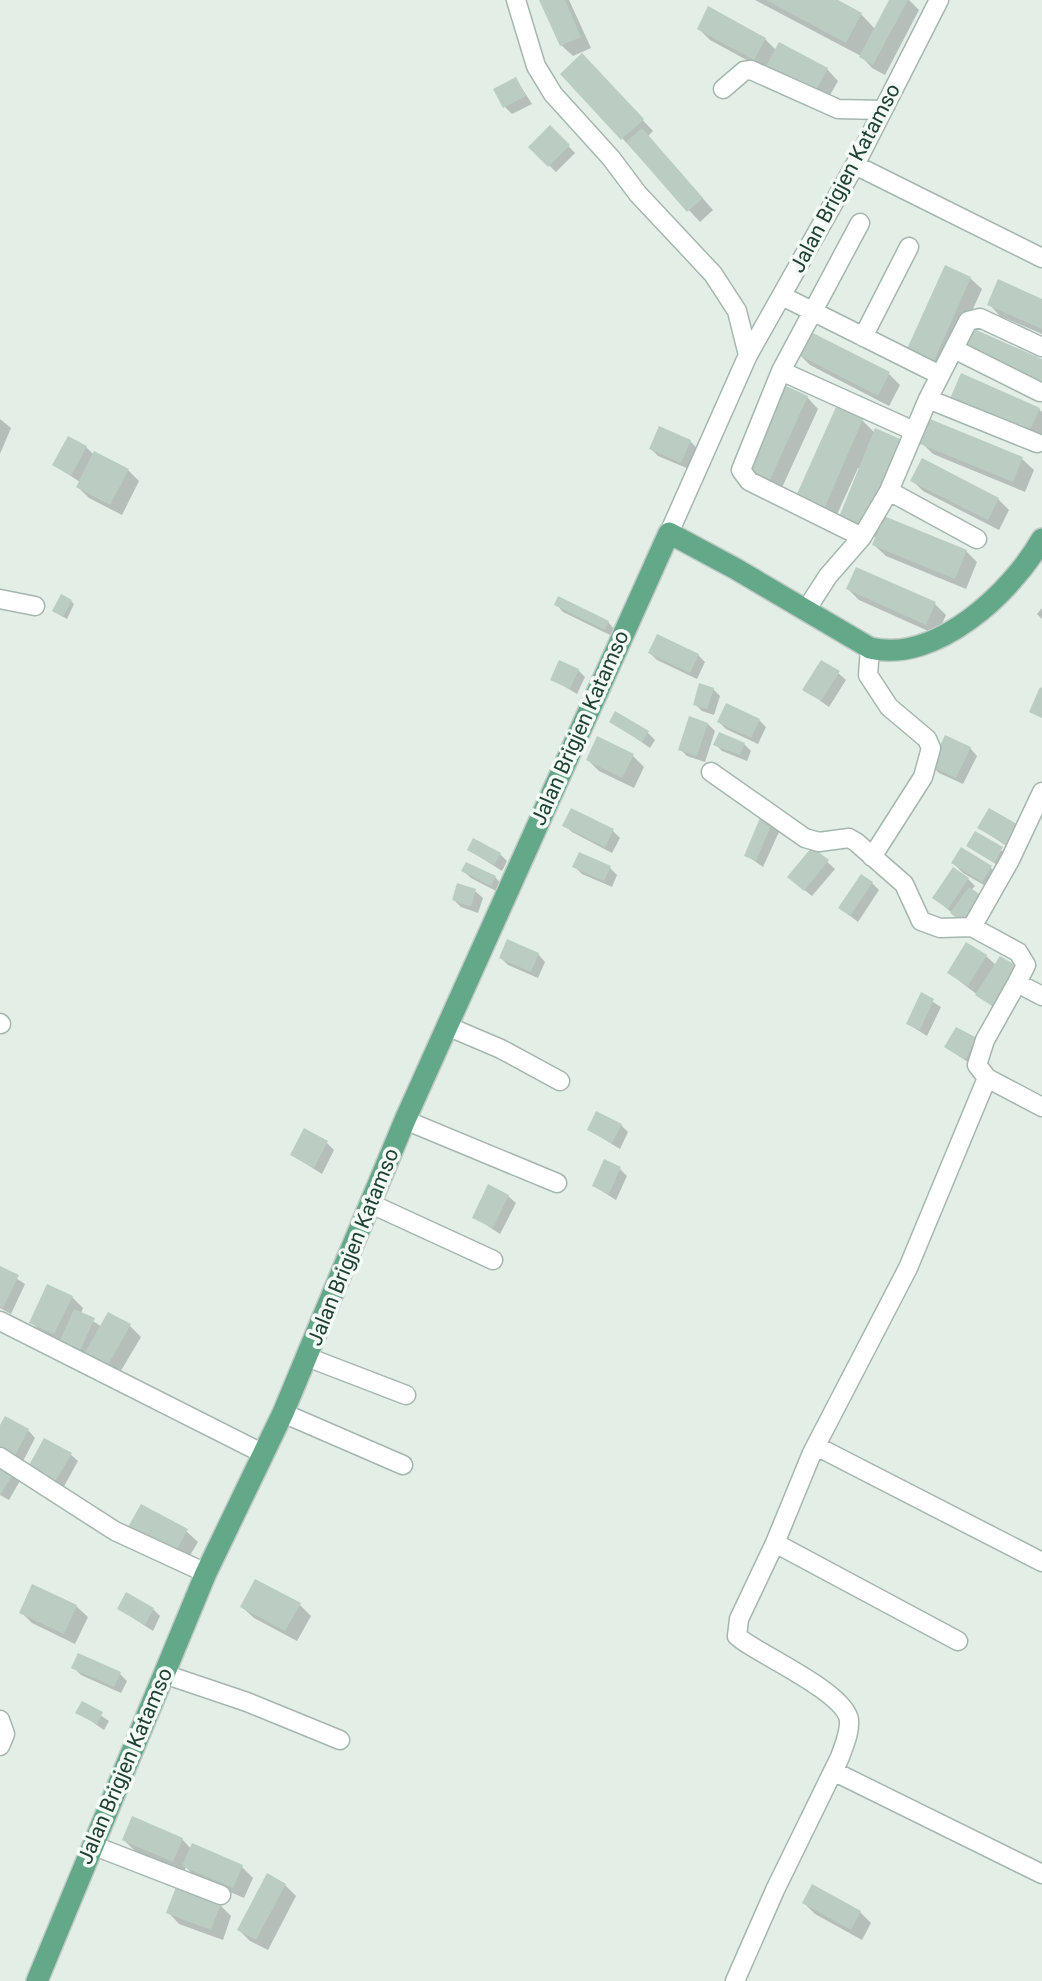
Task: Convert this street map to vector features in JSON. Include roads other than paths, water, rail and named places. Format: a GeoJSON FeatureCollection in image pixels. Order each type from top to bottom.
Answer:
{"type":"FeatureCollection","features":[{"type":"Feature","properties":{"kind":"main road"},"geometry":{"type":"LineString","coordinates":[[669,533],[870,648],[898,650],[920,646],[948,633],[1007,586],[1030,560],[1042,539]]}},
{"type":"Feature","properties":{"kind":"main road","name":"Jalan Brigjen Katamso"},"geometry":{"type":"LineString","coordinates":[[43,1975],[92,1845],[206,1573],[264,1454],[405,1120],[669,533]]}},
{"type":"Feature","properties":{"kind":"street"},"geometry":{"type":"LineString","coordinates":[[516,0],[533,57],[553,94],[729,294],[737,311],[748,355]]}},
{"type":"Feature","properties":{"kind":"street","name":"Jalan Brigjen Katamso"},"geometry":{"type":"LineString","coordinates":[[669,533],[748,355],[855,165],[939,0]]}},
{"type":"Feature","properties":{"kind":"street"},"geometry":{"type":"LineString","coordinates":[[723,89],[744,71],[751,70],[838,109],[883,110]]}},
{"type":"Feature","properties":{"kind":"street"},"geometry":{"type":"LineString","coordinates":[[855,165],[1042,258]]}},
{"type":"Feature","properties":{"kind":"street"},"geometry":{"type":"LineString","coordinates":[[860,223],[781,371],[741,467],[741,474],[749,481],[862,537]]}},
{"type":"Feature","properties":{"kind":"street"},"geometry":{"type":"LineString","coordinates":[[863,337],[909,247]]}},
{"type":"Feature","properties":{"kind":"street"},"geometry":{"type":"LineString","coordinates":[[782,296],[940,376]]}},
{"type":"Feature","properties":{"kind":"street"},"geometry":{"type":"LineString","coordinates":[[806,610],[828,576],[862,537],[889,491],[928,399],[965,325],[976,318],[1042,347]]}},
{"type":"Feature","properties":{"kind":"street"},"geometry":{"type":"LineString","coordinates":[[954,349],[1040,392]]}},
{"type":"Feature","properties":{"kind":"street"},"geometry":{"type":"LineString","coordinates":[[781,371],[914,431]]}},
{"type":"Feature","properties":{"kind":"street"},"geometry":{"type":"LineString","coordinates":[[928,399],[1037,443]]}},
{"type":"Feature","properties":{"kind":"street"},"geometry":{"type":"LineString","coordinates":[[889,491],[977,539]]}},
{"type":"Feature","properties":{"kind":"street"},"geometry":{"type":"LineString","coordinates":[[0,599],[35,606]]}},
{"type":"Feature","properties":{"kind":"street"},"geometry":{"type":"LineString","coordinates":[[870,648],[868,676],[889,707],[927,739],[931,748],[923,776],[872,857]]}},
{"type":"Feature","properties":{"kind":"street"},"geometry":{"type":"LineString","coordinates":[[711,772],[805,838],[819,842],[849,838],[904,884],[921,920],[940,928],[972,927],[1011,947],[1024,958],[1026,965],[977,1058],[979,1071],[987,1078],[1042,1107]]}},
{"type":"Feature","properties":{"kind":"street"},"geometry":{"type":"LineString","coordinates":[[972,927],[1010,860],[1042,792]]}},
{"type":"Feature","properties":{"kind":"street"},"geometry":{"type":"LineString","coordinates":[[1017,983],[1042,996]]}},
{"type":"Feature","properties":{"kind":"street"},"geometry":{"type":"LineString","coordinates":[[447,1026],[500,1049],[560,1081]]}},
{"type":"Feature","properties":{"kind":"street"},"geometry":{"type":"LineString","coordinates":[[735,1981],[833,1771],[848,1734],[849,1718],[845,1708],[832,1696],[737,1636],[739,1619],[816,1446],[908,1268],[987,1078]]}},
{"type":"Feature","properties":{"kind":"street"},"geometry":{"type":"LineString","coordinates":[[405,1120],[557,1183]]}},
{"type":"Feature","properties":{"kind":"street"},"geometry":{"type":"LineString","coordinates":[[369,1203],[493,1260]]}},
{"type":"Feature","properties":{"kind":"street"},"geometry":{"type":"LineString","coordinates":[[0,1321],[264,1454]]}},
{"type":"Feature","properties":{"kind":"street"},"geometry":{"type":"LineString","coordinates":[[307,1357],[407,1395]]}},
{"type":"Feature","properties":{"kind":"street"},"geometry":{"type":"LineString","coordinates":[[282,1413],[403,1465]]}},
{"type":"Feature","properties":{"kind":"street"},"geometry":{"type":"LineString","coordinates":[[816,1446],[1042,1562]]}},
{"type":"Feature","properties":{"kind":"street"},"geometry":{"type":"LineString","coordinates":[[0,1457],[116,1531],[206,1573]]}},
{"type":"Feature","properties":{"kind":"street"},"geometry":{"type":"LineString","coordinates":[[775,1543],[958,1641]]}},
{"type":"Feature","properties":{"kind":"street"},"geometry":{"type":"LineString","coordinates":[[164,1674],[247,1702],[340,1740]]}},
{"type":"Feature","properties":{"kind":"street"},"geometry":{"type":"LineString","coordinates":[[0,1720],[5,1734],[0,1746]]}},
{"type":"Feature","properties":{"kind":"street"},"geometry":{"type":"LineString","coordinates":[[833,1771],[1042,1874]]}},
{"type":"Feature","properties":{"kind":"street"},"geometry":{"type":"LineString","coordinates":[[92,1845],[221,1895]]}}]}
